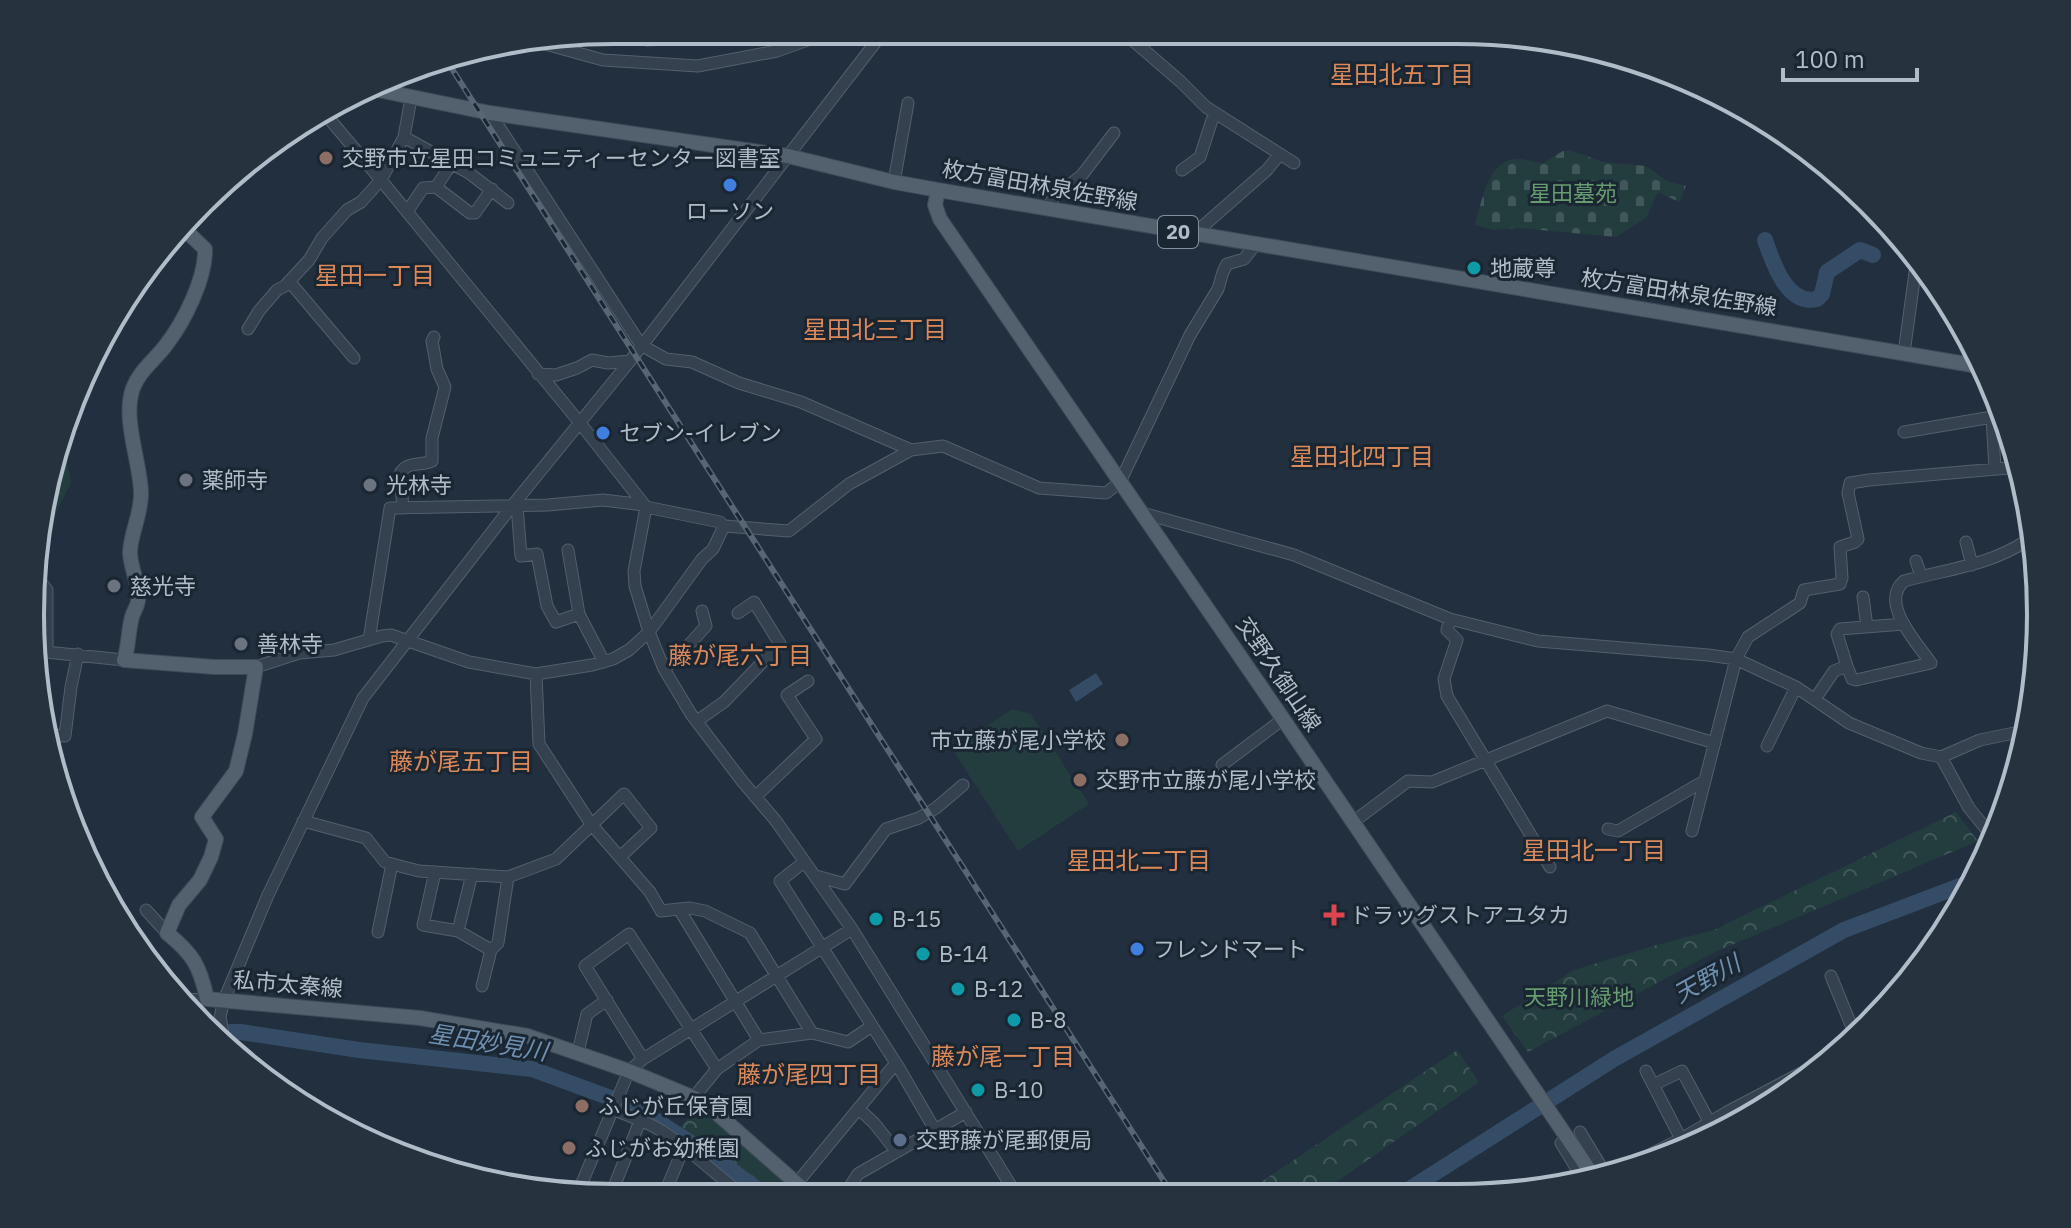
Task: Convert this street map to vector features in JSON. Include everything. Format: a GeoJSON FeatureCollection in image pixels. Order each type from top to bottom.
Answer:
{"type":"FeatureCollection","features":[{"type":"Feature","properties":{"kind":"main road","name":"枚方富田林泉佐野線"},"geometry":{"type":"LineString","coordinates":[[385,92],[490,113],[788,156],[938,190],[1969,364]]}},
{"type":"Feature","properties":{"kind":"main road","name":"交野久御山線"},"geometry":{"type":"LineString","coordinates":[[938,190],[935,205],[940,219],[1551,1115],[1595,1167]]}},
{"type":"Feature","properties":{"kind":"main road"},"geometry":{"type":"LineString","coordinates":[[167,933],[179,905],[200,880],[211,857],[216,839],[202,817],[236,771],[256,667],[124,660],[132,614],[138,601],[130,555],[140,514],[141,493],[130,423],[132,390],[144,369],[167,344],[192,299],[205,260],[205,249],[189,234]]}},
{"type":"Feature","properties":{"kind":"main road","name":"私市太秦線"},"geometry":{"type":"LineString","coordinates":[[167,933],[186,949],[201,974],[207,999],[420,1018],[528,1036],[629,1071],[704,1102],[797,1183]]}},
{"type":"Feature","properties":{"kind":"street"},"geometry":{"type":"LineString","coordinates":[[557,47],[603,60],[698,66],[777,51],[797,44]]}},
{"type":"Feature","properties":{"kind":"street"},"geometry":{"type":"LineString","coordinates":[[222,1027],[220,1017],[224,1000],[268,895],[363,698],[630,361],[874,44]]}},
{"type":"Feature","properties":{"kind":"street"},"geometry":{"type":"LineString","coordinates":[[1137,44],[1198,100],[1294,163]]}},
{"type":"Feature","properties":{"kind":"street"},"geometry":{"type":"LineString","coordinates":[[248,329],[277,290],[309,260],[322,238],[347,210],[361,202],[381,180],[404,137],[411,98]]}},
{"type":"Feature","properties":{"kind":"street"},"geometry":{"type":"LineString","coordinates":[[894,182],[908,103]]}},
{"type":"Feature","properties":{"kind":"street"},"geometry":{"type":"LineString","coordinates":[[490,113],[641,345],[666,359],[692,362],[739,383],[801,402],[911,450]]}},
{"type":"Feature","properties":{"kind":"street"},"geometry":{"type":"LineString","coordinates":[[1182,170],[1200,157],[1212,120],[1217,114]]}},
{"type":"Feature","properties":{"kind":"street"},"geometry":{"type":"LineString","coordinates":[[330,120],[645,506],[634,571],[635,586],[664,669],[697,721],[776,821],[852,929],[1010,1184]]}},
{"type":"Feature","properties":{"kind":"street"},"geometry":{"type":"LineString","coordinates":[[1047,209],[1053,198],[1082,175],[1114,133]]}},
{"type":"Feature","properties":{"kind":"street"},"geometry":{"type":"LineString","coordinates":[[404,137],[452,163],[508,203]]}},
{"type":"Feature","properties":{"kind":"street"},"geometry":{"type":"LineString","coordinates":[[1194,234],[1267,170],[1280,154]]}},
{"type":"Feature","properties":{"kind":"street"},"geometry":{"type":"LineString","coordinates":[[436,187],[452,163]]}},
{"type":"Feature","properties":{"kind":"street"},"geometry":{"type":"LineString","coordinates":[[407,212],[423,188],[436,187],[470,213],[475,213],[492,189]]}},
{"type":"Feature","properties":{"kind":"street"},"geometry":{"type":"LineString","coordinates":[[369,640],[390,508],[514,506],[603,500],[720,522],[724,526],[789,531],[849,484],[911,450],[943,446],[1039,488],[1106,493],[1120,482],[1190,335],[1218,289],[1227,264],[1244,259],[1255,245]]}},
{"type":"Feature","properties":{"kind":"street"},"geometry":{"type":"LineString","coordinates":[[1904,353],[1915,275]]}},
{"type":"Feature","properties":{"kind":"street"},"geometry":{"type":"LineString","coordinates":[[289,281],[354,358]]}},
{"type":"Feature","properties":{"kind":"street"},"geometry":{"type":"LineString","coordinates":[[500,334],[531,373],[556,375],[592,360],[608,363],[630,361]]}},
{"type":"Feature","properties":{"kind":"street"},"geometry":{"type":"LineString","coordinates":[[403,508],[402,469],[432,461],[432,438],[445,387],[437,369],[434,337]]}},
{"type":"Feature","properties":{"kind":"street"},"geometry":{"type":"LineString","coordinates":[[1904,432],[1992,417]]}},
{"type":"Feature","properties":{"kind":"street"},"geometry":{"type":"LineString","coordinates":[[1995,469],[1997,431]]}},
{"type":"Feature","properties":{"kind":"street"},"geometry":{"type":"LineString","coordinates":[[1692,831],[1736,659],[1748,637],[1800,603],[1804,590],[1840,584],[1840,547],[1858,539],[1848,493],[1850,483],[2008,468]]}},
{"type":"Feature","properties":{"kind":"street"},"geometry":{"type":"LineString","coordinates":[[514,506],[521,556],[537,554],[547,606],[556,622],[579,614]]}},
{"type":"Feature","properties":{"kind":"street"},"geometry":{"type":"LineString","coordinates":[[1142,513],[1294,555],[1450,619],[1538,641],[1736,659],[1796,687],[1849,723],[1921,753],[1941,757],[1980,740],[2014,733]]}},
{"type":"Feature","properties":{"kind":"street"},"geometry":{"type":"LineString","coordinates":[[256,667],[299,653],[334,650],[391,635],[469,662],[536,674],[604,662],[629,650],[649,632],[702,559],[713,549],[724,526]]}},
{"type":"Feature","properties":{"kind":"street"},"geometry":{"type":"LineString","coordinates":[[1966,542],[1988,575]]}},
{"type":"Feature","properties":{"kind":"street"},"geometry":{"type":"LineString","coordinates":[[1904,624],[1840,629],[1837,634],[1852,679],[1931,663],[1895,605],[1898,586],[1904,581],[1978,563],[2007,554],[2022,545]]}},
{"type":"Feature","properties":{"kind":"street"},"geometry":{"type":"LineString","coordinates":[[568,550],[579,614],[604,662]]}},
{"type":"Feature","properties":{"kind":"street"},"geometry":{"type":"LineString","coordinates":[[1916,561],[1921,576]]}},
{"type":"Feature","properties":{"kind":"street"},"geometry":{"type":"LineString","coordinates":[[44,623],[45,587]]}},
{"type":"Feature","properties":{"kind":"street"},"geometry":{"type":"LineString","coordinates":[[1863,597],[1867,627]]}},
{"type":"Feature","properties":{"kind":"street"},"geometry":{"type":"LineString","coordinates":[[697,721],[724,702],[780,644],[754,602],[738,613]]}},
{"type":"Feature","properties":{"kind":"street"},"geometry":{"type":"LineString","coordinates":[[664,669],[706,626],[702,611]]}},
{"type":"Feature","properties":{"kind":"street"},"geometry":{"type":"LineString","coordinates":[[1450,619],[1447,630],[1457,640],[1444,679],[1447,696],[1550,867]]}},
{"type":"Feature","properties":{"kind":"street"},"geometry":{"type":"LineString","coordinates":[[45,651],[124,660]]}},
{"type":"Feature","properties":{"kind":"street"},"geometry":{"type":"LineString","coordinates":[[57,735],[65,736],[78,654]]}},
{"type":"Feature","properties":{"kind":"street"},"geometry":{"type":"LineString","coordinates":[[1815,699],[1834,671],[1847,666]]}},
{"type":"Feature","properties":{"kind":"street"},"geometry":{"type":"LineString","coordinates":[[536,674],[539,744],[591,824],[650,892],[661,911],[690,908],[705,911],[750,933],[812,1033]]}},
{"type":"Feature","properties":{"kind":"street"},"geometry":{"type":"LineString","coordinates":[[755,797],[816,739],[787,695],[808,681]]}},
{"type":"Feature","properties":{"kind":"street"},"geometry":{"type":"LineString","coordinates":[[1767,746],[1771,731],[1796,687]]}},
{"type":"Feature","properties":{"kind":"street"},"geometry":{"type":"LineString","coordinates":[[1353,822],[1408,781],[1432,782],[1607,711],[1715,743]]}},
{"type":"Feature","properties":{"kind":"street"},"geometry":{"type":"LineString","coordinates":[[1222,765],[1283,719]]}},
{"type":"Feature","properties":{"kind":"street"},"geometry":{"type":"LineString","coordinates":[[1941,757],[1969,808],[1985,828]]}},
{"type":"Feature","properties":{"kind":"street"},"geometry":{"type":"LineString","coordinates":[[1608,829],[1618,831],[1704,781]]}},
{"type":"Feature","properties":{"kind":"street"},"geometry":{"type":"LineString","coordinates":[[816,876],[845,884],[886,829],[919,818],[963,785]]}},
{"type":"Feature","properties":{"kind":"street"},"geometry":{"type":"LineString","coordinates":[[303,821],[366,838],[385,862],[392,864],[419,871],[508,877],[556,859],[624,794],[651,828],[620,857]]}},
{"type":"Feature","properties":{"kind":"street"},"geometry":{"type":"LineString","coordinates":[[804,862],[780,881],[935,1130]]}},
{"type":"Feature","properties":{"kind":"street"},"geometry":{"type":"LineString","coordinates":[[378,932],[392,864]]}},
{"type":"Feature","properties":{"kind":"street"},"geometry":{"type":"LineString","coordinates":[[435,872],[423,925],[458,931],[491,950]]}},
{"type":"Feature","properties":{"kind":"street"},"geometry":{"type":"LineString","coordinates":[[458,931],[472,874]]}},
{"type":"Feature","properties":{"kind":"street"},"geometry":{"type":"LineString","coordinates":[[482,986],[491,950],[498,943],[508,877]]}},
{"type":"Feature","properties":{"kind":"street"},"geometry":{"type":"LineString","coordinates":[[679,909],[759,1040]]}},
{"type":"Feature","properties":{"kind":"street"},"geometry":{"type":"LineString","coordinates":[[146,910],[167,933]]}},
{"type":"Feature","properties":{"kind":"street"},"geometry":{"type":"LineString","coordinates":[[582,1183],[629,1071],[643,1059],[852,929]]}},
{"type":"Feature","properties":{"kind":"street"},"geometry":{"type":"LineString","coordinates":[[643,1059],[585,966],[629,934],[717,1069]]}},
{"type":"Feature","properties":{"kind":"street"},"geometry":{"type":"LineString","coordinates":[[1831,976],[1851,1025]]}},
{"type":"Feature","properties":{"kind":"street"},"geometry":{"type":"LineString","coordinates":[[194,1000],[207,999]]}},
{"type":"Feature","properties":{"kind":"street"},"geometry":{"type":"LineString","coordinates":[[578,1052],[587,1014],[607,1000]]}},
{"type":"Feature","properties":{"kind":"street"},"geometry":{"type":"LineString","coordinates":[[694,1097],[717,1069],[759,1040],[812,1033],[848,1042],[872,1026]]}},
{"type":"Feature","properties":{"kind":"street"},"geometry":{"type":"LineString","coordinates":[[797,1183],[896,1063]]}},
{"type":"Feature","properties":{"kind":"street"},"geometry":{"type":"LineString","coordinates":[[1646,1071],[1681,1138]]}},
{"type":"Feature","properties":{"kind":"street"},"geometry":{"type":"LineString","coordinates":[[1653,1085],[1682,1071],[1705,1127]]}},
{"type":"Feature","properties":{"kind":"street"},"geometry":{"type":"LineString","coordinates":[[1714,1122],[1727,1112],[1766,1093]]}},
{"type":"Feature","properties":{"kind":"street"},"geometry":{"type":"LineString","coordinates":[[613,1109],[657,1128],[727,1184]]}},
{"type":"Feature","properties":{"kind":"street"},"geometry":{"type":"LineString","coordinates":[[859,1109],[897,1152]]}},
{"type":"Feature","properties":{"kind":"street"},"geometry":{"type":"LineString","coordinates":[[851,1184],[858,1174],[966,1112]]}},
{"type":"Feature","properties":{"kind":"street"},"geometry":{"type":"LineString","coordinates":[[615,1184],[640,1121]]}},
{"type":"Feature","properties":{"kind":"street"},"geometry":{"type":"LineString","coordinates":[[1580,1132],[1598,1167]]}},
{"type":"Feature","properties":{"kind":"street"},"geometry":{"type":"LineString","coordinates":[[1561,1143],[1578,1171]]}},
{"type":"Feature","properties":{"kind":"street"},"geometry":{"type":"LineString","coordinates":[[668,1184],[684,1147]]}},
{"type":"Feature","properties":{"kind":"green space","name":"星田墓苑"},"geometry":{"type":"Polygon","coordinates":[[[1570,150],[1603,162],[1646,166],[1667,181],[1686,186],[1679,202],[1658,192],[1646,218],[1616,237],[1518,228],[1494,230],[1475,225],[1483,195],[1499,166],[1518,159],[1543,163],[1570,150]]]}},
{"type":"Feature","properties":{"kind":"green space"},"geometry":{"type":"Polygon","coordinates":[[[66,457],[71,483],[51,529],[66,457]]]}},
{"type":"Feature","properties":{"kind":"green space"},"geometry":{"type":"Polygon","coordinates":[[[62,469],[67,479],[55,502],[62,469]]]}},
{"type":"Feature","properties":{"kind":"green space"},"geometry":{"type":"Polygon","coordinates":[[[1012,709],[1031,714],[1089,804],[1018,851],[952,749],[1012,709]]]}},
{"type":"Feature","properties":{"kind":"green space","name":"天野川緑地"},"geometry":{"type":"Polygon","coordinates":[[[1956,812],[1978,841],[1715,952],[1528,1052],[1502,1016],[1574,970],[1714,930],[1956,812]]]}},
{"type":"Feature","properties":{"kind":"green space"},"geometry":{"type":"Polygon","coordinates":[[[1457,1050],[1479,1082],[1334,1184],[1258,1184],[1457,1050]]]}},
{"type":"Feature","properties":{"kind":"green space"},"geometry":{"type":"Polygon","coordinates":[[[698,1107],[789,1184],[755,1184],[680,1128],[698,1107]]]}},
{"type":"Feature","properties":{"kind":"water"},"geometry":{"type":"Polygon","coordinates":[[[1096,673],[1103,684],[1076,702],[1069,690],[1096,673]]]}},
{"type":"Feature","properties":{"kind":"waterway"},"geometry":{"type":"LineString","coordinates":[[1765,240],[1783,281],[1797,296],[1806,299],[1817,299],[1822,294],[1827,272],[1860,250],[1873,255]]}},
{"type":"Feature","properties":{"kind":"waterway","name":"天野川"},"geometry":{"type":"LineString","coordinates":[[1417,1184],[1614,1059],[1844,930],[1957,887]]}},
{"type":"Feature","properties":{"kind":"waterway","name":"星田妙見川"},"geometry":{"type":"LineString","coordinates":[[227,1032],[532,1069],[635,1107],[750,1184]]}},
{"type":"Feature","properties":{"kind":"railway"},"geometry":{"type":"LineString","coordinates":[[451,68],[1166,1184]]}},
{"type":"Feature","properties":{"kind":"place","name":"交野市立星田コミュニティーセンター図書室"},"geometry":{"type":"Point","coordinates":[326,158]}},
{"type":"Feature","properties":{"kind":"place","name":"ローソン"},"geometry":{"type":"Point","coordinates":[730,185]}},
{"type":"Feature","properties":{"kind":"place","name":"地蔵尊"},"geometry":{"type":"Point","coordinates":[1474,268]}},
{"type":"Feature","properties":{"kind":"place","name":"セブン-イレブン"},"geometry":{"type":"Point","coordinates":[603,433]}},
{"type":"Feature","properties":{"kind":"place","name":"薬師寺"},"geometry":{"type":"Point","coordinates":[186,480]}},
{"type":"Feature","properties":{"kind":"place","name":"光林寺"},"geometry":{"type":"Point","coordinates":[370,485]}},
{"type":"Feature","properties":{"kind":"place","name":"慈光寺"},"geometry":{"type":"Point","coordinates":[114,586]}},
{"type":"Feature","properties":{"kind":"place","name":"善林寺"},"geometry":{"type":"Point","coordinates":[241,644]}},
{"type":"Feature","properties":{"kind":"place","name":"市立藤が尾小学校"},"geometry":{"type":"Point","coordinates":[1122,740]}},
{"type":"Feature","properties":{"kind":"place","name":"交野市立藤が尾小学校"},"geometry":{"type":"Point","coordinates":[1080,780]}},
{"type":"Feature","properties":{"kind":"place","name":"ドラッグストアユタカ"},"geometry":{"type":"Point","coordinates":[1334,915]}},
{"type":"Feature","properties":{"kind":"place","name":"B-15"},"geometry":{"type":"Point","coordinates":[876,919]}},
{"type":"Feature","properties":{"kind":"place","name":"フレンドマート"},"geometry":{"type":"Point","coordinates":[1137,949]}},
{"type":"Feature","properties":{"kind":"place","name":"B-14"},"geometry":{"type":"Point","coordinates":[923,954]}},
{"type":"Feature","properties":{"kind":"place","name":"B-12"},"geometry":{"type":"Point","coordinates":[958,989]}},
{"type":"Feature","properties":{"kind":"place","name":"B-8"},"geometry":{"type":"Point","coordinates":[1014,1020]}},
{"type":"Feature","properties":{"kind":"place","name":"B-10"},"geometry":{"type":"Point","coordinates":[978,1090]}},
{"type":"Feature","properties":{"kind":"place","name":"ふじが丘保育園"},"geometry":{"type":"Point","coordinates":[582,1106]}},
{"type":"Feature","properties":{"kind":"place","name":"交野藤が尾郵便局"},"geometry":{"type":"Point","coordinates":[900,1140]}},
{"type":"Feature","properties":{"kind":"place","name":"ふじがお幼稚園"},"geometry":{"type":"Point","coordinates":[569,1148]}},
{"type":"Feature","properties":{"kind":"district","name":"星田北五丁目"},"geometry":{"type":"Point","coordinates":[1402,75]}},
{"type":"Feature","properties":{"kind":"district","name":"星田一丁目"},"geometry":{"type":"Point","coordinates":[375,276]}},
{"type":"Feature","properties":{"kind":"district","name":"星田北三丁目"},"geometry":{"type":"Point","coordinates":[875,330]}},
{"type":"Feature","properties":{"kind":"district","name":"星田北四丁目"},"geometry":{"type":"Point","coordinates":[1362,457]}},
{"type":"Feature","properties":{"kind":"district","name":"藤が尾六丁目"},"geometry":{"type":"Point","coordinates":[740,656]}},
{"type":"Feature","properties":{"kind":"district","name":"藤が尾五丁目"},"geometry":{"type":"Point","coordinates":[461,762]}},
{"type":"Feature","properties":{"kind":"district","name":"星田北一丁目"},"geometry":{"type":"Point","coordinates":[1594,851]}},
{"type":"Feature","properties":{"kind":"district","name":"星田北二丁目"},"geometry":{"type":"Point","coordinates":[1139,861]}},
{"type":"Feature","properties":{"kind":"district","name":"藤が尾一丁目"},"geometry":{"type":"Point","coordinates":[1003,1057]}},
{"type":"Feature","properties":{"kind":"district","name":"藤が尾四丁目"},"geometry":{"type":"Point","coordinates":[809,1075]}}]}
